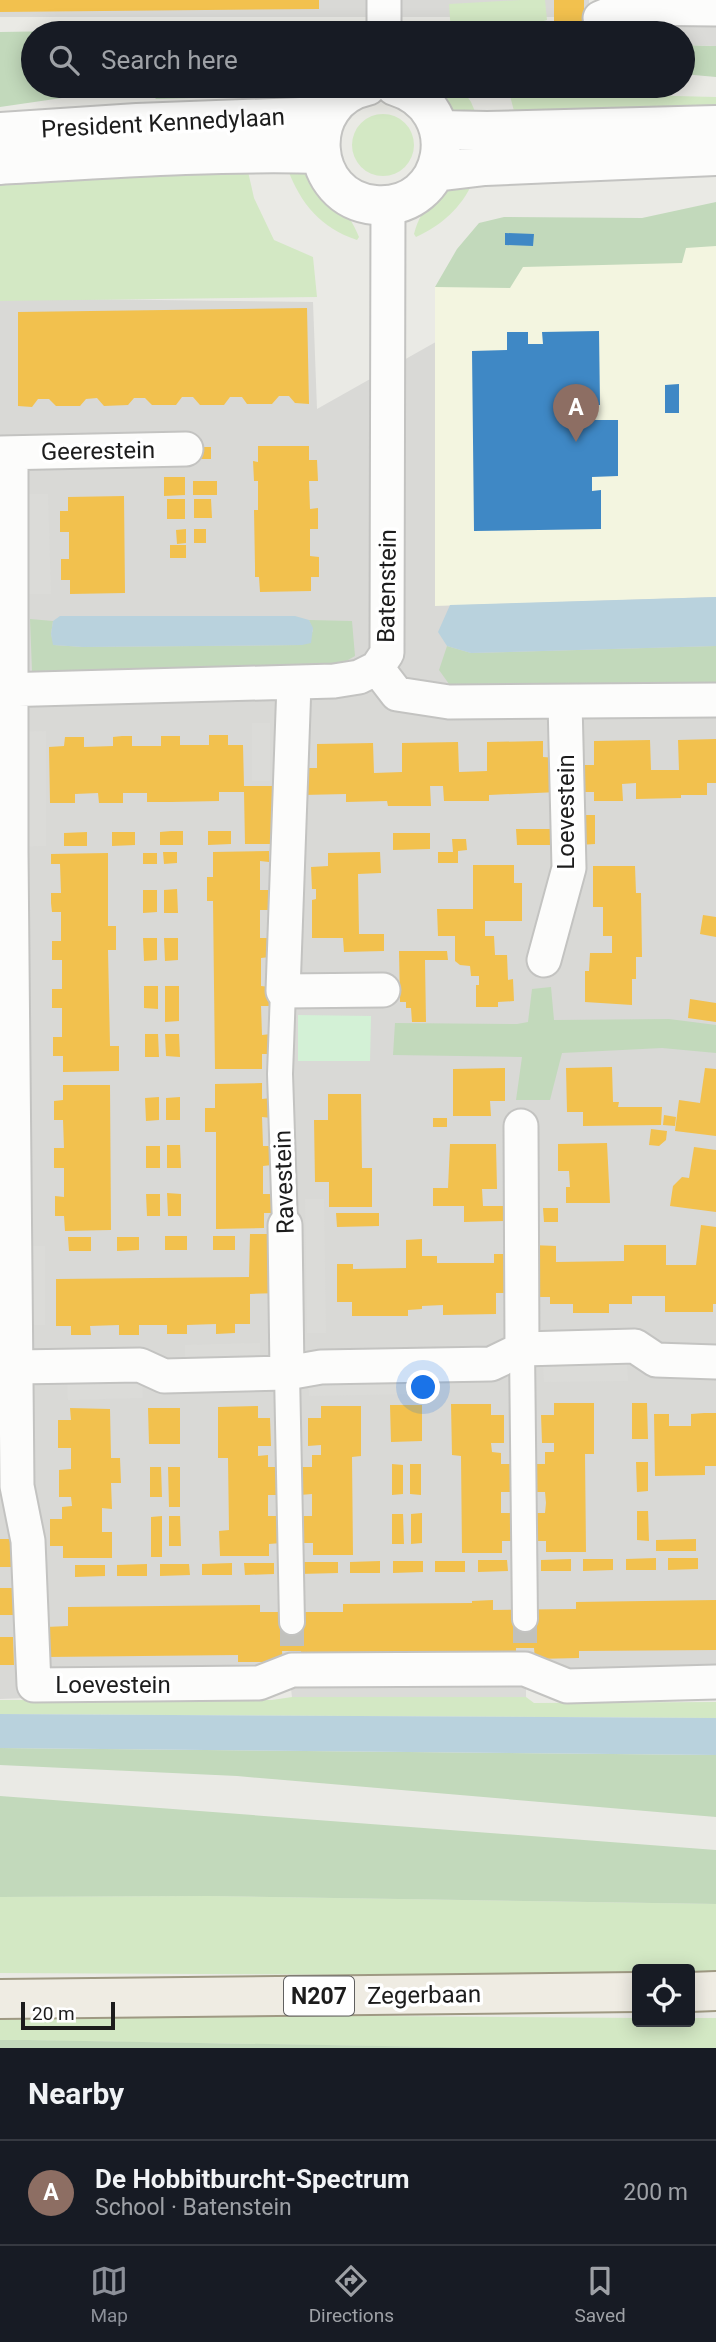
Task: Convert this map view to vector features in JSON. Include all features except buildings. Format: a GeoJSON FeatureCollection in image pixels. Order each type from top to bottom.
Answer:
{"type":"FeatureCollection","features":[{"type":"Feature","properties":{"kind":"main road"},"geometry":{"type":"LineString","coordinates":[[695,1992],[716,1991]]}},
{"type":"Feature","properties":{"kind":"main road","name":"Zegerbaan"},"geometry":{"type":"LineString","coordinates":[[0,1999],[632,1992]]}},
{"type":"Feature","properties":{"kind":"street"},"geometry":{"type":"LineString","coordinates":[[384,0],[384,21]]}},
{"type":"Feature","properties":{"kind":"street"},"geometry":{"type":"LineString","coordinates":[[600,18],[624,8],[716,9]]}},
{"type":"Feature","properties":{"kind":"street"},"geometry":{"type":"LineString","coordinates":[[342,98],[327,116],[321,135],[321,155],[329,176],[344,193],[365,203],[388,205],[416,194],[435,172],[442,147],[440,130],[432,113],[420,98]]}},
{"type":"Feature","properties":{"kind":"street","name":"President Kennedylaan"},"geometry":{"type":"LineString","coordinates":[[0,132],[137,123],[327,116]]}},
{"type":"Feature","properties":{"kind":"street"},"geometry":{"type":"LineString","coordinates":[[440,130],[716,125]]}},
{"type":"Feature","properties":{"kind":"street","name":"President Kennedylaan"},"geometry":{"type":"LineString","coordinates":[[0,165],[136,157],[277,153],[321,155]]}},
{"type":"Feature","properties":{"kind":"street"},"geometry":{"type":"LineString","coordinates":[[435,172],[485,166],[716,156]]}},
{"type":"Feature","properties":{"kind":"street","name":"Batenstein"},"geometry":{"type":"LineString","coordinates":[[6,690],[294,684],[359,677],[377,668],[387,653],[388,205]]}},
{"type":"Feature","properties":{"kind":"street","name":"Geerestein"},"geometry":{"type":"LineString","coordinates":[[28,1541],[8,1485],[16,1367],[7,1080],[11,852],[6,690],[5,453],[186,449]]}},
{"type":"Feature","properties":{"kind":"street"},"geometry":{"type":"LineString","coordinates":[[377,668],[397,694],[449,702],[716,700]]}},
{"type":"Feature","properties":{"kind":"street","name":"Ravestein"},"geometry":{"type":"LineString","coordinates":[[287,1373],[280,1074],[294,684]]}},
{"type":"Feature","properties":{"kind":"street","name":"Loevestein"},"geometry":{"type":"LineString","coordinates":[[544,960],[569,868],[565,702]]}},
{"type":"Feature","properties":{"kind":"street"},"geometry":{"type":"LineString","coordinates":[[283,991],[383,990]]}},
{"type":"Feature","properties":{"kind":"street"},"geometry":{"type":"LineString","coordinates":[[521,1126],[525,1619]]}},
{"type":"Feature","properties":{"kind":"street"},"geometry":{"type":"LineString","coordinates":[[16,1367],[140,1365],[164,1376],[287,1373],[321,1367],[491,1364],[522,1349],[635,1346],[656,1360],[716,1362]]}},
{"type":"Feature","properties":{"kind":"street"},"geometry":{"type":"LineString","coordinates":[[287,1373],[292,1622]]}},
{"type":"Feature","properties":{"kind":"street","name":"Loevestein"},"geometry":{"type":"LineString","coordinates":[[28,1541],[34,1685],[259,1684],[292,1661],[525,1659],[567,1686],[716,1682]]}},
{"type":"Feature","properties":{"kind":"shaded area"},"geometry":{"type":"Polygon","coordinates":[[[0,0],[589,0],[589,17],[0,17],[0,0]]]}},
{"type":"Feature","properties":{"kind":"shaded area"},"geometry":{"type":"Polygon","coordinates":[[[716,19],[716,46],[695,45],[695,21],[627,21],[716,19]]]}},
{"type":"Feature","properties":{"kind":"shaded area"},"geometry":{"type":"Polygon","coordinates":[[[716,240],[716,597],[435,606],[435,287],[471,247],[716,240]]]}},
{"type":"Feature","properties":{"kind":"shaded area"},"geometry":{"type":"Polygon","coordinates":[[[0,298],[313,302],[317,409],[457,330],[716,320],[716,1671],[0,1699],[0,298]]]}},
{"type":"Feature","properties":{"kind":"shaded area"},"geometry":{"type":"Polygon","coordinates":[[[0,494],[48,494],[51,594],[0,594],[0,494]]]}},
{"type":"Feature","properties":{"kind":"shaded area"},"geometry":{"type":"Polygon","coordinates":[[[252,723],[270,723],[270,781],[252,781],[252,723]]]}},
{"type":"Feature","properties":{"kind":"shaded area"},"geometry":{"type":"Polygon","coordinates":[[[46,731],[46,846],[0,847],[0,732],[46,731]]]}},
{"type":"Feature","properties":{"kind":"shaded area"},"geometry":{"type":"Polygon","coordinates":[[[298,1015],[371,1016],[370,1061],[298,1061],[298,1015]]]}},
{"type":"Feature","properties":{"kind":"shaded area"},"geometry":{"type":"Polygon","coordinates":[[[305,1199],[324,1199],[326,1333],[307,1333],[305,1199]]]}},
{"type":"Feature","properties":{"kind":"shaded area"},"geometry":{"type":"Polygon","coordinates":[[[26,1246],[45,1246],[45,1325],[26,1325],[26,1246]]]}},
{"type":"Feature","properties":{"kind":"shaded area"},"geometry":{"type":"Polygon","coordinates":[[[260,1343],[260,1362],[185,1364],[185,1345],[260,1343]]]}},
{"type":"Feature","properties":{"kind":"shaded area"},"geometry":{"type":"Polygon","coordinates":[[[627,1363],[628,1381],[544,1382],[543,1365],[627,1363]]]}},
{"type":"Feature","properties":{"kind":"shaded area"},"geometry":{"type":"Polygon","coordinates":[[[420,1376],[420,1394],[309,1396],[308,1378],[420,1376]]]}},
{"type":"Feature","properties":{"kind":"shaded area"},"geometry":{"type":"Polygon","coordinates":[[[142,1379],[143,1398],[68,1400],[67,1381],[142,1379]]]}},
{"type":"Feature","properties":{"kind":"shaded area"},"geometry":{"type":"Polygon","coordinates":[[[290,1681],[526,1682],[526,1697],[292,1697],[290,1681]]]}},
{"type":"Feature","properties":{"kind":"green space"},"geometry":{"type":"Polygon","coordinates":[[[545,0],[547,20],[450,21],[449,4],[545,0]]]}},
{"type":"Feature","properties":{"kind":"green space"},"geometry":{"type":"Polygon","coordinates":[[[0,32],[21,32],[21,98],[62,98],[0,107],[0,32]]]}},
{"type":"Feature","properties":{"kind":"green space"},"geometry":{"type":"Polygon","coordinates":[[[695,45],[716,46],[716,77],[695,75],[695,45]]]}},
{"type":"Feature","properties":{"kind":"green space"},"geometry":{"type":"Polygon","coordinates":[[[716,97],[716,109],[514,111],[511,98],[716,97]]]}},
{"type":"Feature","properties":{"kind":"green space"},"geometry":{"type":"Polygon","coordinates":[[[439,98],[468,98],[476,114],[458,114],[439,98]]]}},
{"type":"Feature","properties":{"kind":"green space"},"geometry":{"type":"Polygon","coordinates":[[[377,114],[389,114],[405,123],[412,133],[412,157],[405,167],[389,176],[377,176],[366,171],[357,162],[352,151],[352,139],[357,128],[366,119],[377,114]]]}},
{"type":"Feature","properties":{"kind":"green space"},"geometry":{"type":"Polygon","coordinates":[[[247,167],[254,198],[274,240],[313,257],[317,297],[0,301],[0,178],[247,167]]]}},
{"type":"Feature","properties":{"kind":"green space"},"geometry":{"type":"Polygon","coordinates":[[[298,167],[317,181],[341,207],[359,237],[357,240],[323,222],[306,204],[288,170],[298,167]]]}},
{"type":"Feature","properties":{"kind":"green space"},"geometry":{"type":"Polygon","coordinates":[[[473,182],[450,215],[416,237],[414,234],[422,214],[435,199],[443,193],[473,182]]]}},
{"type":"Feature","properties":{"kind":"green space"},"geometry":{"type":"Polygon","coordinates":[[[716,202],[716,246],[686,248],[682,263],[523,267],[510,288],[435,287],[457,249],[479,223],[504,217],[642,218],[716,202]]]}},
{"type":"Feature","properties":{"kind":"green space"},"geometry":{"type":"Polygon","coordinates":[[[30,619],[53,621],[51,634],[54,645],[83,647],[302,645],[313,631],[309,620],[352,621],[355,656],[334,668],[32,671],[30,619]]]}},
{"type":"Feature","properties":{"kind":"green space"},"geometry":{"type":"Polygon","coordinates":[[[447,646],[471,653],[716,646],[716,691],[449,684],[439,670],[447,646]]]}},
{"type":"Feature","properties":{"kind":"green space"},"geometry":{"type":"Polygon","coordinates":[[[551,987],[554,1020],[669,1019],[716,1025],[716,1053],[662,1048],[562,1053],[550,1100],[516,1100],[522,1057],[393,1055],[395,1023],[528,1022],[532,989],[551,987]]]}},
{"type":"Feature","properties":{"kind":"green space"},"geometry":{"type":"Polygon","coordinates":[[[292,1697],[526,1697],[534,1703],[716,1702],[716,1718],[0,1714],[0,1700],[272,1700],[292,1697]]]}},
{"type":"Feature","properties":{"kind":"green space"},"geometry":{"type":"Polygon","coordinates":[[[0,1748],[716,1755],[716,1817],[237,1776],[0,1765],[0,1748]]]}},
{"type":"Feature","properties":{"kind":"green space"},"geometry":{"type":"Polygon","coordinates":[[[0,1796],[716,1850],[716,1904],[208,1896],[0,1897],[0,1796]]]}},
{"type":"Feature","properties":{"kind":"green space"},"geometry":{"type":"Polygon","coordinates":[[[208,1896],[716,1904],[716,1976],[695,1976],[695,1964],[632,1964],[632,1976],[0,1973],[0,1897],[208,1896]]]}},
{"type":"Feature","properties":{"kind":"green space"},"geometry":{"type":"Polygon","coordinates":[[[0,2013],[632,2018],[632,2027],[695,2027],[695,2018],[716,2018],[716,2048],[497,2048],[0,2040],[0,2013]]]}},
{"type":"Feature","properties":{"kind":"green space"},"geometry":{"type":"Polygon","coordinates":[[[0,2040],[28,2040],[497,2048],[0,2048],[0,2040]]]}},
{"type":"Feature","properties":{"kind":"water"},"geometry":{"type":"Polygon","coordinates":[[[716,597],[716,646],[471,653],[447,646],[438,632],[450,605],[716,597]]]}},
{"type":"Feature","properties":{"kind":"water"},"geometry":{"type":"Polygon","coordinates":[[[60,616],[295,616],[309,620],[313,628],[311,643],[302,645],[83,647],[53,645],[53,621],[60,616]]]}},
{"type":"Feature","properties":{"kind":"water"},"geometry":{"type":"Polygon","coordinates":[[[0,1714],[716,1718],[716,1755],[0,1748],[0,1714]]]}},
{"type":"Feature","properties":{"kind":"tunnel"},"geometry":{"type":"LineString","coordinates":[[525,1619],[525,1648]]}},
{"type":"Feature","properties":{"kind":"tunnel"},"geometry":{"type":"LineString","coordinates":[[292,1622],[292,1651]]}},
{"type":"Feature","properties":{"kind":"place","name":"De Hobbitburcht-Spectrum"},"geometry":{"type":"Point","coordinates":[576,442]}}]}
